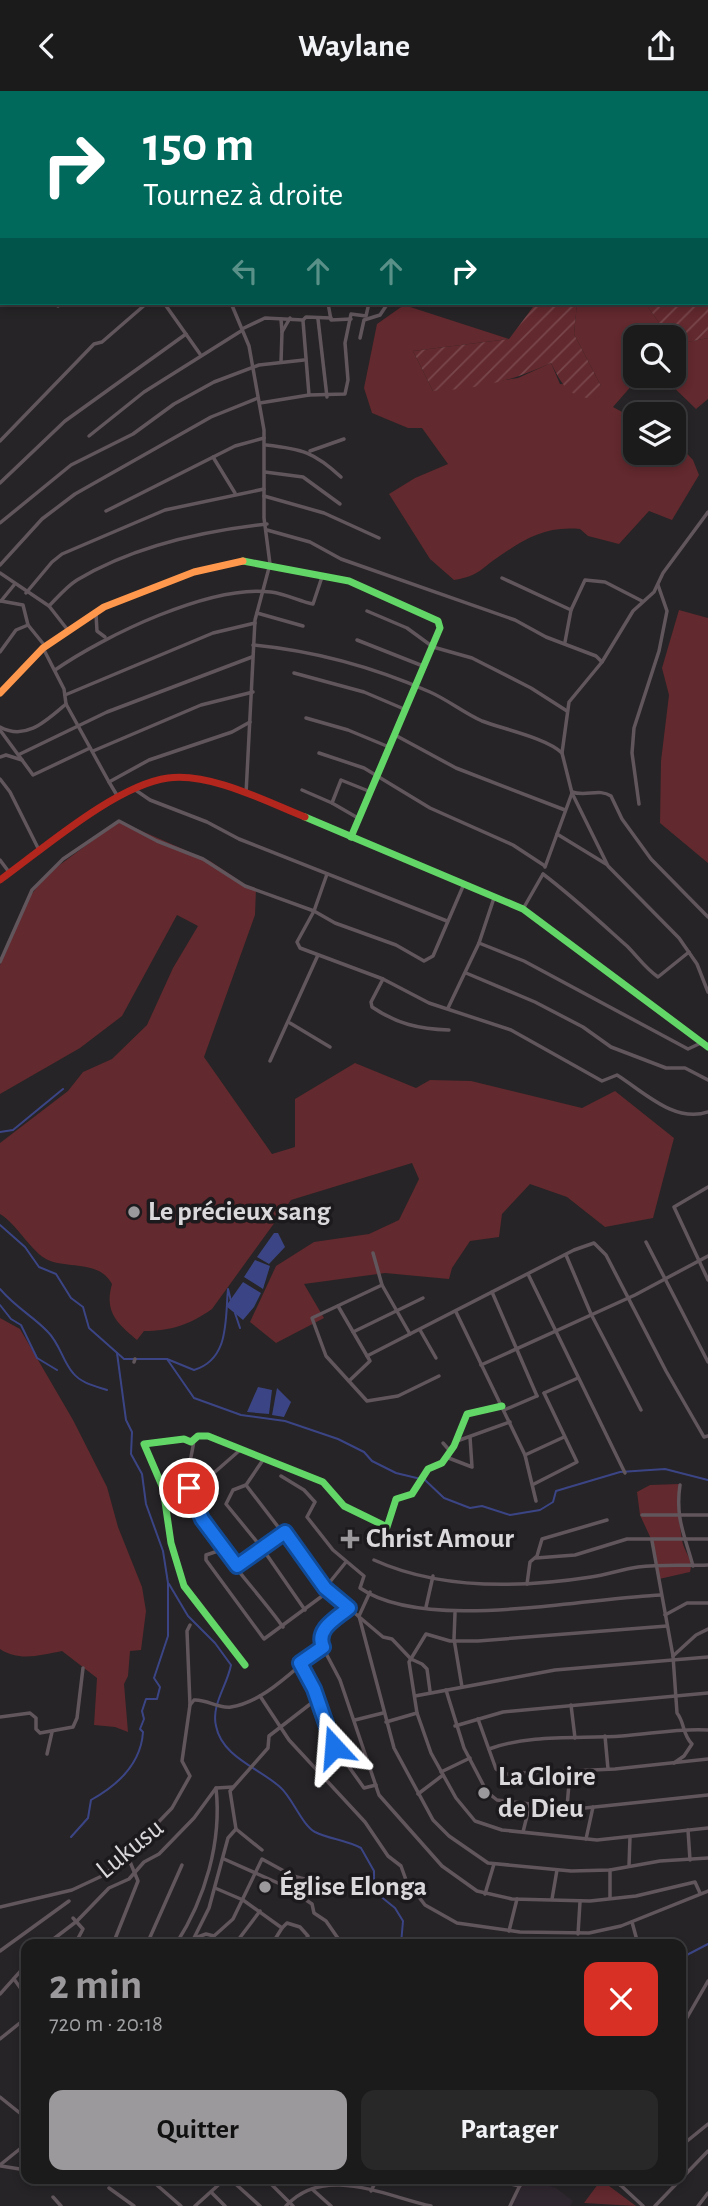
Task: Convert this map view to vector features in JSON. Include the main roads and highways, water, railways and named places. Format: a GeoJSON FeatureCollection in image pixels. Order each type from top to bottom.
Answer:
{"type":"FeatureCollection","features":[{"type":"Feature","properties":{"kind":"water"},"geometry":{"type":"Polygon","coordinates":[[[274,1233],[278,1233],[285,1247],[269,1264],[257,1257],[274,1233]]]}},
{"type":"Feature","properties":{"kind":"water"},"geometry":{"type":"Polygon","coordinates":[[[255,1260],[270,1266],[263,1289],[244,1277],[255,1260]]]}},
{"type":"Feature","properties":{"kind":"water"},"geometry":{"type":"Polygon","coordinates":[[[243,1282],[261,1293],[243,1320],[226,1306],[243,1282]]]}},
{"type":"Feature","properties":{"kind":"water"},"geometry":{"type":"Polygon","coordinates":[[[258,1387],[272,1390],[269,1414],[247,1412],[258,1387]]]}},
{"type":"Feature","properties":{"kind":"water"},"geometry":{"type":"Polygon","coordinates":[[[277,1388],[291,1402],[284,1417],[272,1415],[277,1388]]]}},
{"type":"Feature","properties":{"kind":"waterway"},"geometry":{"type":"LineString","coordinates":[[0,1132],[13,1130],[63,1089]]}},
{"type":"Feature","properties":{"kind":"waterway"},"geometry":{"type":"LineString","coordinates":[[0,1225],[25,1247],[39,1267],[56,1274],[71,1298],[83,1307],[89,1328],[124,1359],[167,1359],[194,1370],[206,1365],[214,1357],[223,1337],[228,1289],[231,1301]]}},
{"type":"Feature","properties":{"kind":"waterway"},"geometry":{"type":"LineString","coordinates":[[0,1289],[48,1332],[76,1376],[107,1390]]}},
{"type":"Feature","properties":{"kind":"waterway"},"geometry":{"type":"LineString","coordinates":[[0,1305],[11,1319],[21,1325],[37,1358],[57,1370]]}},
{"type":"Feature","properties":{"kind":"waterway"},"geometry":{"type":"LineString","coordinates":[[235,1313],[240,1328]]}},
{"type":"Feature","properties":{"kind":"waterway"},"geometry":{"type":"LineString","coordinates":[[71,1837],[88,1818],[91,1800],[119,1780],[138,1754],[143,1732],[140,1729],[144,1719],[142,1711],[146,1699],[157,1699],[160,1687],[154,1678],[168,1636],[168,1583],[163,1551],[146,1504],[142,1474],[131,1454],[132,1432],[126,1420],[117,1353]]}},
{"type":"Feature","properties":{"kind":"waterway"},"geometry":{"type":"LineString","coordinates":[[167,1359],[194,1398],[241,1415],[285,1421],[338,1439],[396,1473],[425,1480],[444,1498],[470,1508],[482,1506],[510,1515],[540,1510],[553,1502],[556,1491],[620,1472],[665,1469],[708,1480]]}},
{"type":"Feature","properties":{"kind":"waterway"},"geometry":{"type":"LineString","coordinates":[[169,1584],[188,1616],[215,1643],[231,1665],[217,1703],[215,1718],[220,1737],[233,1754],[280,1787],[315,1832],[361,1848],[374,1871],[374,1891],[395,1908],[403,1921],[401,1939]]}},
{"type":"Feature","properties":{"kind":"waterway"},"geometry":{"type":"LineString","coordinates":[[686,1955],[708,1944]]}},
{"type":"Feature","properties":{"kind":"place","name":"Le précieux sang"},"geometry":{"type":"Point","coordinates":[134,1212]}},
{"type":"Feature","properties":{"kind":"place","name":"Christ Amour"},"geometry":{"type":"Point","coordinates":[350,1539]}},
{"type":"Feature","properties":{"kind":"place","name":"La Gloire de Dieu"},"geometry":{"type":"Point","coordinates":[484,1793]}},
{"type":"Feature","properties":{"kind":"place","name":"Église Elonga"},"geometry":{"type":"Point","coordinates":[265,1887]}}]}
